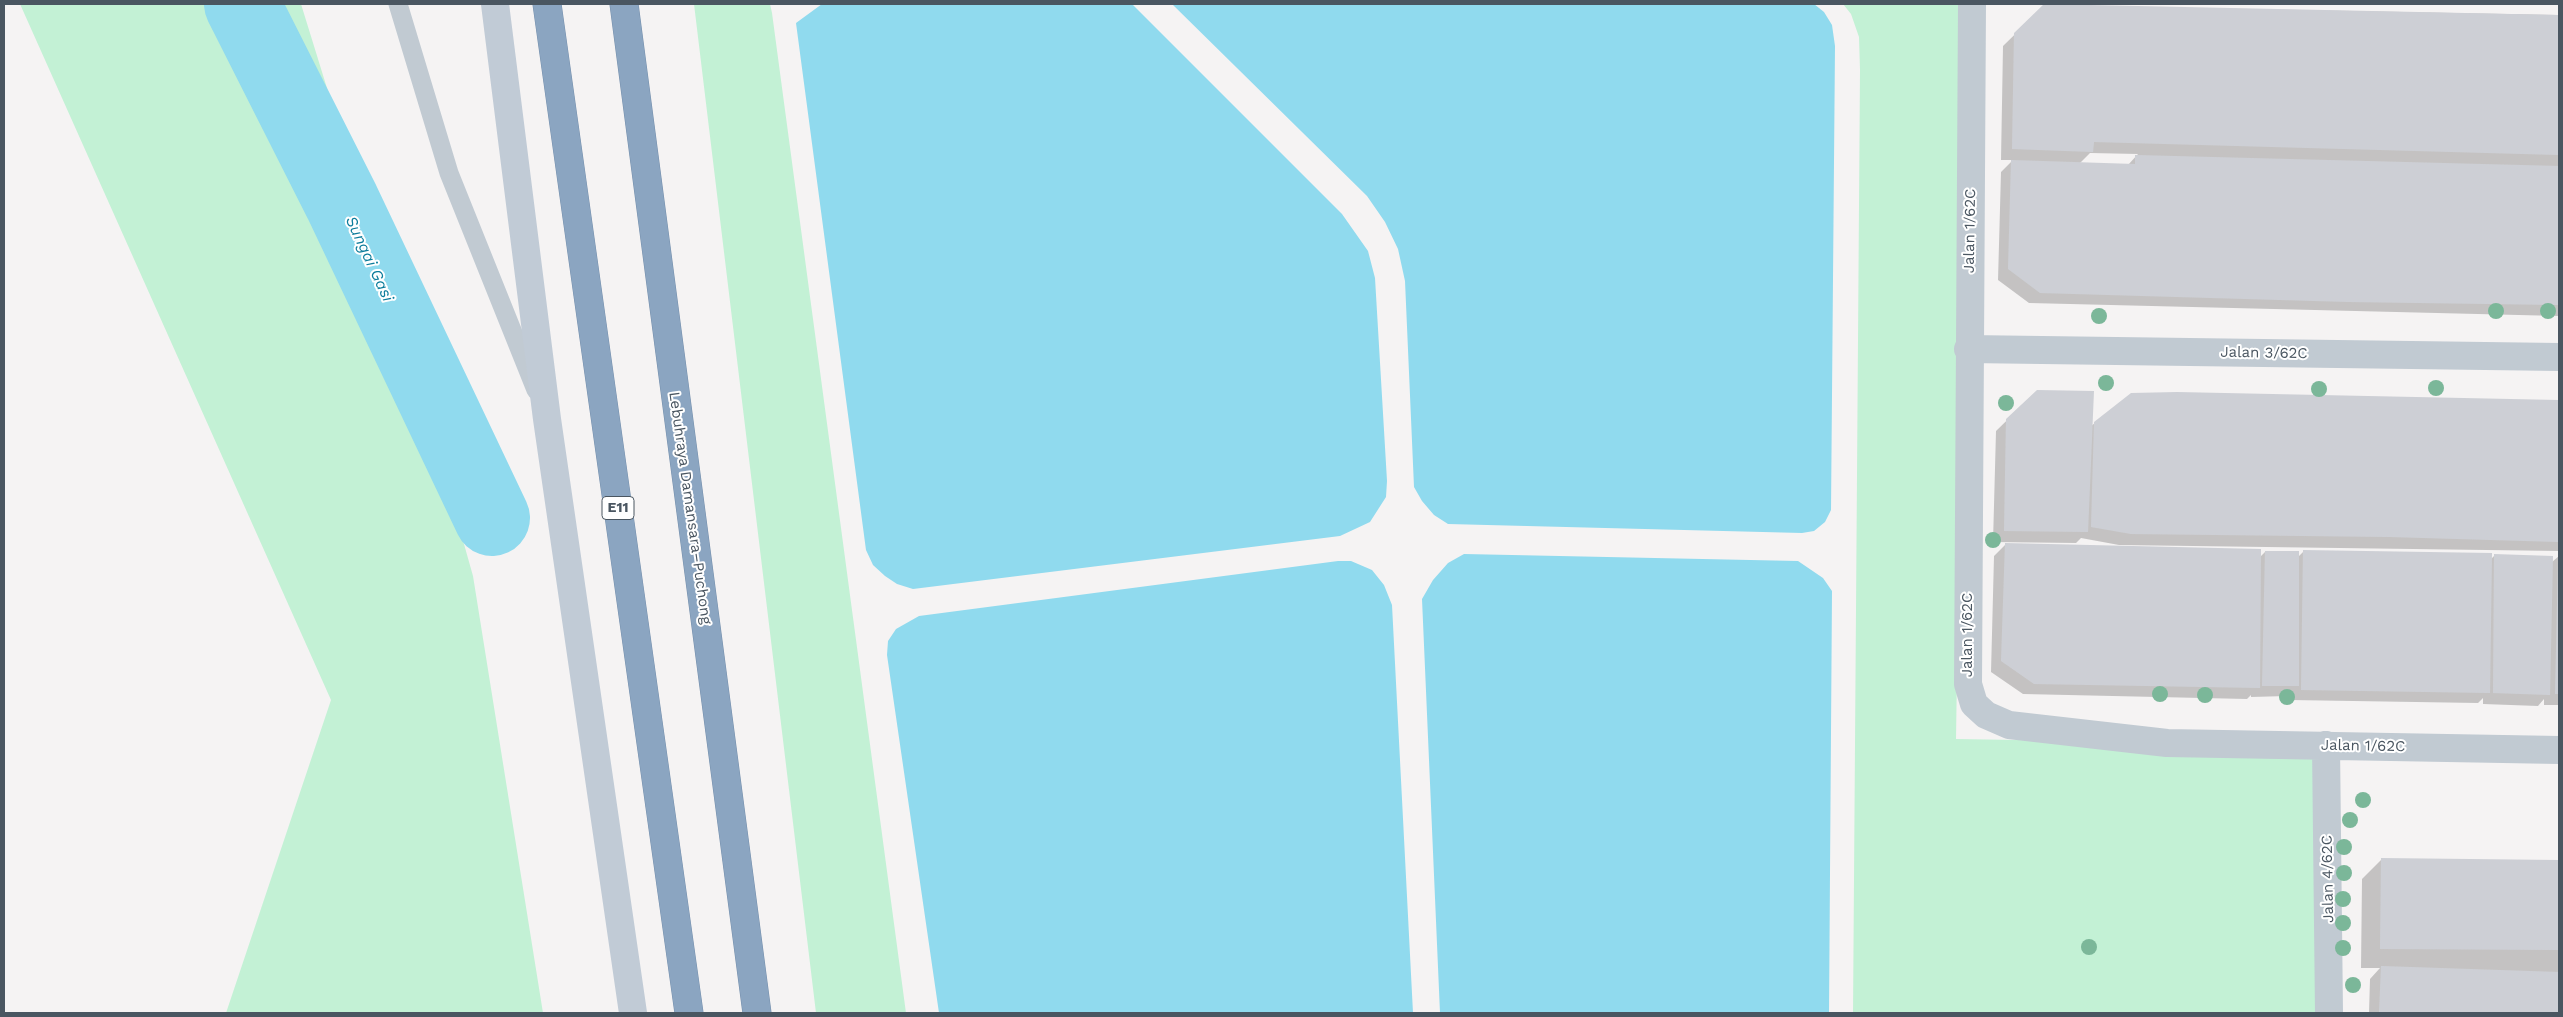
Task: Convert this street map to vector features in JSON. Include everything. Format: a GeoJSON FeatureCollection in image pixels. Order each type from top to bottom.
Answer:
{"type":"FeatureCollection","features":[{"type":"Feature","properties":{"kind":"highway","name":"E11"},"geometry":{"type":"LineString","coordinates":[[547,4],[689,1013]]}},
{"type":"Feature","properties":{"kind":"highway","name":"Lebuhraya Damansara–Puchong"},"geometry":{"type":"LineString","coordinates":[[624,4],[757,1013]]}},
{"type":"Feature","properties":{"kind":"main road"},"geometry":{"type":"LineString","coordinates":[[495,4],[547,419],[633,1013]]}},
{"type":"Feature","properties":{"kind":"street","name":"Jalan 1/62C"},"geometry":{"type":"LineString","coordinates":[[1972,4],[1968,349],[1968,684],[1974,704],[1986,715],[2010,725],[2167,743],[2559,750]]}},
{"type":"Feature","properties":{"kind":"street","name":"Jalan 3/62C"},"geometry":{"type":"LineString","coordinates":[[1968,349],[2559,358]]}},
{"type":"Feature","properties":{"kind":"street","name":"Jalan 4/62C"},"geometry":{"type":"LineString","coordinates":[[2326,745],[2329,1013]]}},
{"type":"Feature","properties":{"kind":"lane"},"geometry":{"type":"LineString","coordinates":[[398,4],[449,173],[547,419]]}},
{"type":"Feature","properties":{"kind":"green space"},"geometry":{"type":"Polygon","coordinates":[[[20,4],[301,4],[424,402],[473,576],[543,1013],[226,1013],[331,700],[20,4]]]}},
{"type":"Feature","properties":{"kind":"green space"},"geometry":{"type":"Polygon","coordinates":[[[694,4],[770,4],[772,13],[906,1013],[816,1013],[694,4]]]}},
{"type":"Feature","properties":{"kind":"green space"},"geometry":{"type":"Polygon","coordinates":[[[1843,4],[1967,4],[1956,739],[2326,745],[2325,1013],[1853,1013],[1860,70],[1859,37],[1851,14],[1843,4]]]}},
{"type":"Feature","properties":{"kind":"water"},"geometry":{"type":"Polygon","coordinates":[[[822,4],[1132,4],[1342,214],[1368,251],[1375,278],[1387,481],[1386,497],[1370,522],[1340,536],[913,589],[897,584],[873,565],[866,550],[796,23],[822,4]]]}},
{"type":"Feature","properties":{"kind":"water"},"geometry":{"type":"Polygon","coordinates":[[[1172,4],[1814,4],[1824,12],[1832,25],[1835,46],[1831,510],[1825,522],[1814,531],[1802,533],[1448,524],[1434,515],[1422,501],[1414,487],[1405,281],[1398,249],[1385,222],[1367,196],[1172,4]]]}},
{"type":"Feature","properties":{"kind":"water"},"geometry":{"type":"Polygon","coordinates":[[[1464,554],[1798,561],[1823,578],[1832,591],[1829,1013],[1440,1013],[1422,599],[1433,580],[1448,563],[1464,554]]]}},
{"type":"Feature","properties":{"kind":"water"},"geometry":{"type":"Polygon","coordinates":[[[1338,561],[1351,561],[1372,570],[1384,585],[1392,605],[1413,1013],[939,1013],[887,655],[888,641],[896,629],[919,616],[1338,561]]]}},
{"type":"Feature","properties":{"kind":"building"},"geometry":{"type":"Polygon","coordinates":[[[2044,4],[2559,15],[2559,155],[2094,142],[2093,152],[2012,149],[2014,33],[2044,4]]]}},
{"type":"Feature","properties":{"kind":"building"},"geometry":{"type":"Polygon","coordinates":[[[2135,155],[2559,166],[2559,305],[2349,302],[2040,293],[2008,269],[2011,160],[2135,164],[2135,155]]]}},
{"type":"Feature","properties":{"kind":"building"},"geometry":{"type":"Polygon","coordinates":[[[2037,390],[2094,391],[2088,532],[2004,531],[2006,419],[2037,390]]]}},
{"type":"Feature","properties":{"kind":"building"},"geometry":{"type":"Polygon","coordinates":[[[2177,392],[2559,400],[2559,542],[2390,537],[2131,534],[2091,527],[2094,422],[2131,393],[2177,392]]]}},
{"type":"Feature","properties":{"kind":"building"},"geometry":{"type":"Polygon","coordinates":[[[2005,543],[2261,549],[2260,688],[2034,684],[2001,661],[2005,543]]]}},
{"type":"Feature","properties":{"kind":"building"},"geometry":{"type":"Polygon","coordinates":[[[2303,550],[2492,553],[2490,693],[2301,690],[2303,550]]]}},
{"type":"Feature","properties":{"kind":"building"},"geometry":{"type":"Polygon","coordinates":[[[2265,551],[2299,551],[2299,686],[2262,686],[2265,551]]]}},
{"type":"Feature","properties":{"kind":"building"},"geometry":{"type":"Polygon","coordinates":[[[2494,554],[2553,556],[2550,695],[2493,693],[2494,554]]]}},
{"type":"Feature","properties":{"kind":"building"},"geometry":{"type":"Polygon","coordinates":[[[2558,561],[2559,694],[2555,694],[2558,561]]]}},
{"type":"Feature","properties":{"kind":"building"},"geometry":{"type":"Polygon","coordinates":[[[2381,858],[2559,860],[2559,950],[2380,949],[2381,858]]]}},
{"type":"Feature","properties":{"kind":"building"},"geometry":{"type":"Polygon","coordinates":[[[2381,966],[2559,972],[2559,1013],[2379,1013],[2381,966]]]}},
{"type":"Feature","properties":{"kind":"waterway","name":"Sungai Gasi"},"geometry":{"type":"LineString","coordinates":[[242,4],[342,202],[492,518]]}}]}
